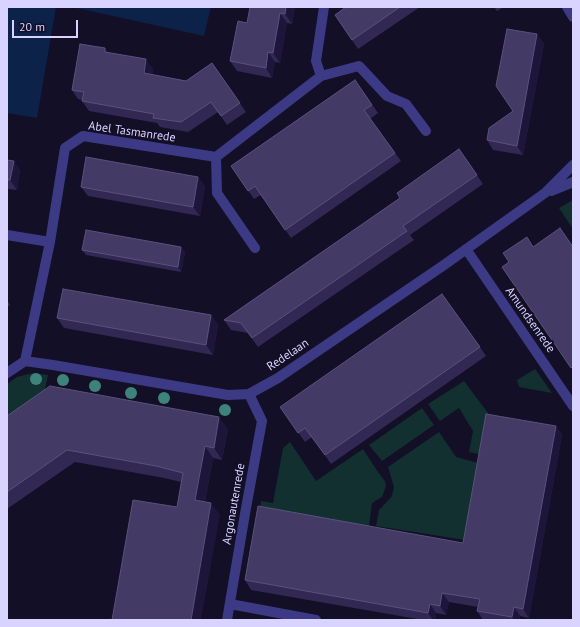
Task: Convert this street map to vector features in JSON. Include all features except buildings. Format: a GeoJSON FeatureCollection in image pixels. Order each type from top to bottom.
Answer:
{"type":"FeatureCollection","features":[{"type":"Feature","properties":{"kind":"street"},"geometry":{"type":"LineString","coordinates":[[321,76],[316,60],[324,7]]}},
{"type":"Feature","properties":{"kind":"street"},"geometry":{"type":"LineString","coordinates":[[567,7],[573,17]]}},
{"type":"Feature","properties":{"kind":"street"},"geometry":{"type":"LineString","coordinates":[[255,248],[217,193],[216,158],[321,76],[359,66],[387,96],[406,104],[426,131]]}},
{"type":"Feature","properties":{"kind":"street","name":"Abel Tasmanrede"},"geometry":{"type":"LineString","coordinates":[[25,361],[50,242],[65,148],[83,136],[216,158]]}},
{"type":"Feature","properties":{"kind":"street","name":"Redelaan"},"geometry":{"type":"LineString","coordinates":[[25,361],[228,395],[249,394],[278,378],[466,250],[545,193],[573,165]]}},
{"type":"Feature","properties":{"kind":"street","name":"Redelaan"},"geometry":{"type":"LineString","coordinates":[[545,193],[573,182]]}},
{"type":"Feature","properties":{"kind":"street"},"geometry":{"type":"LineString","coordinates":[[7,235],[50,242]]}},
{"type":"Feature","properties":{"kind":"street","name":"Amundsenrede"},"geometry":{"type":"LineString","coordinates":[[466,250],[573,406]]}},
{"type":"Feature","properties":{"kind":"street"},"geometry":{"type":"LineString","coordinates":[[7,373],[25,361]]}},
{"type":"Feature","properties":{"kind":"street","name":"Argonautenrede"},"geometry":{"type":"LineString","coordinates":[[227,620],[262,421],[249,394]]}},
{"type":"Feature","properties":{"kind":"street"},"geometry":{"type":"LineString","coordinates":[[230,604],[316,620]]}},
{"type":"Feature","properties":{"kind":"green space"},"geometry":{"type":"Polygon","coordinates":[[[573,200],[573,229],[559,208],[573,200]]]}},
{"type":"Feature","properties":{"kind":"green space"},"geometry":{"type":"Polygon","coordinates":[[[535,369],[552,393],[519,387],[517,380],[535,369]]]}},
{"type":"Feature","properties":{"kind":"green space"},"geometry":{"type":"Polygon","coordinates":[[[33,373],[48,375],[45,390],[7,417],[7,384],[17,377],[33,373]]]}},
{"type":"Feature","properties":{"kind":"green space"},"geometry":{"type":"Polygon","coordinates":[[[464,381],[488,413],[479,454],[469,452],[473,431],[459,408],[440,421],[428,404],[464,381]]]}},
{"type":"Feature","properties":{"kind":"green space"},"geometry":{"type":"Polygon","coordinates":[[[422,408],[434,425],[382,461],[369,445],[422,408]]]}},
{"type":"Feature","properties":{"kind":"green space"},"geometry":{"type":"Polygon","coordinates":[[[439,432],[456,457],[478,463],[465,540],[376,526],[379,510],[392,496],[394,487],[388,467],[439,432]]]}},
{"type":"Feature","properties":{"kind":"green space"},"geometry":{"type":"Polygon","coordinates":[[[290,442],[316,481],[363,449],[385,481],[386,486],[382,497],[372,503],[369,526],[260,508],[261,501],[273,503],[283,448],[290,442]]]}},
{"type":"Feature","properties":{"kind":"water"},"geometry":{"type":"Polygon","coordinates":[[[7,7],[56,7],[37,118],[7,113],[7,7]]]}},
{"type":"Feature","properties":{"kind":"water"},"geometry":{"type":"Polygon","coordinates":[[[72,7],[211,7],[204,36],[72,7]]]}}]}
